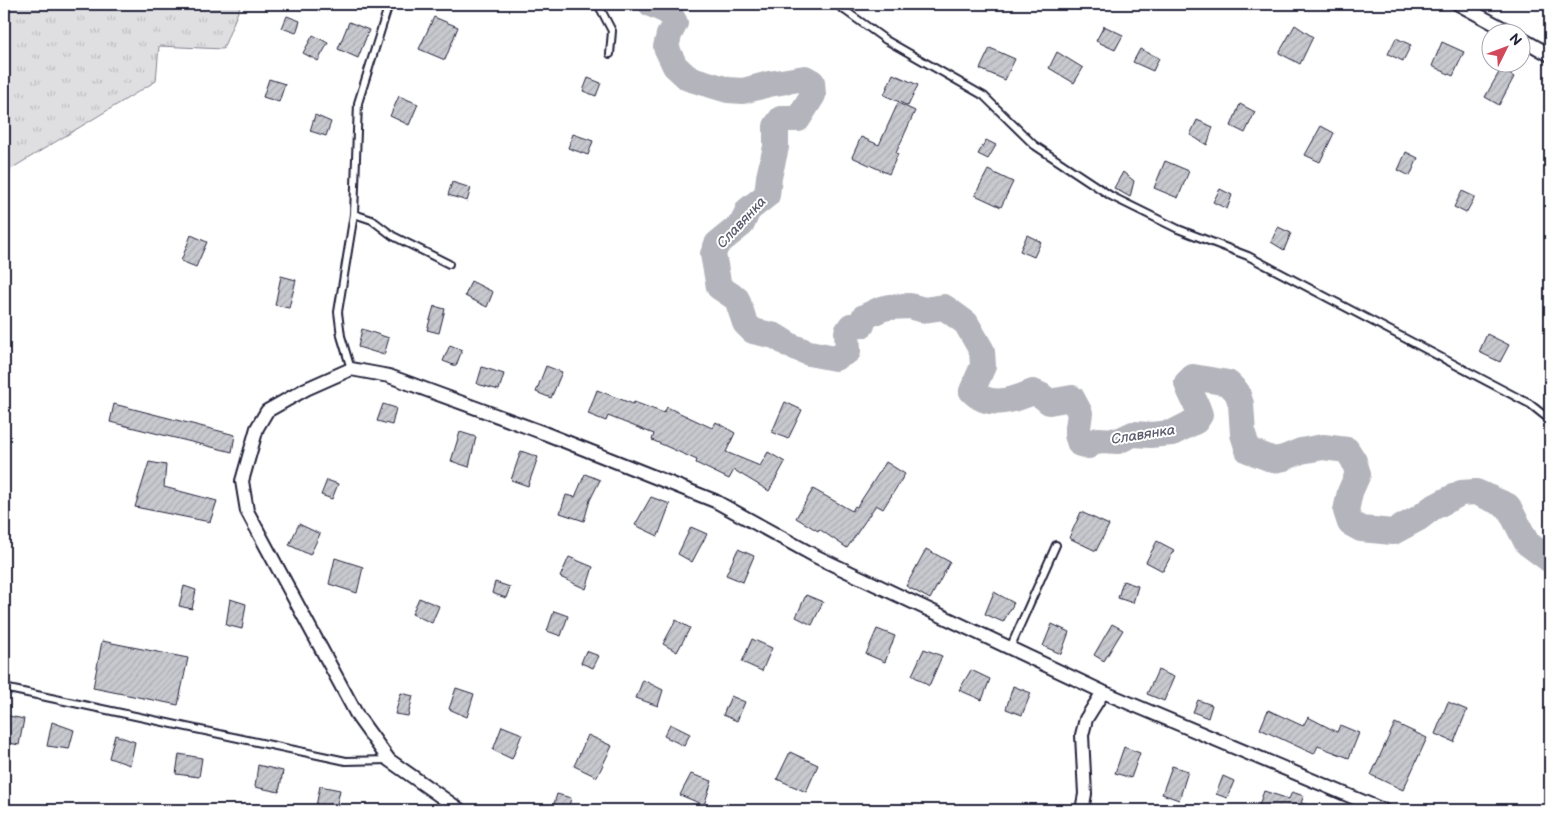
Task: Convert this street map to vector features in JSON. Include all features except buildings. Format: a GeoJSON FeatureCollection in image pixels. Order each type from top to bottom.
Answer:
{"type":"FeatureCollection","features":[{"type":"Feature","properties":{"kind":"street"},"geometry":{"type":"LineString","coordinates":[[1458,4],[1491,22]]}},
{"type":"Feature","properties":{"kind":"street"},"geometry":{"type":"LineString","coordinates":[[1532,45],[1550,55]]}},
{"type":"Feature","properties":{"kind":"street"},"geometry":{"type":"LineString","coordinates":[[460,810],[389,760],[358,717],[247,511],[242,481],[257,428],[268,411],[306,389],[351,369],[389,376],[544,433],[715,501],[817,557],[1103,692],[1383,810]]}},
{"type":"Feature","properties":{"kind":"street"},"geometry":{"type":"LineString","coordinates":[[1082,810],[1085,794],[1082,735],[1086,719],[1103,692]]}},
{"type":"Feature","properties":{"kind":"lane"},"geometry":{"type":"LineString","coordinates":[[351,369],[341,336],[338,312],[354,214],[358,103],[389,4]]}},
{"type":"Feature","properties":{"kind":"lane"},"geometry":{"type":"LineString","coordinates":[[593,4],[599,6],[612,31],[610,54]]}},
{"type":"Feature","properties":{"kind":"lane"},"geometry":{"type":"LineString","coordinates":[[836,4],[886,40],[984,96],[1034,145],[1111,196],[1178,229],[1248,256],[1315,290],[1530,404],[1550,420]]}},
{"type":"Feature","properties":{"kind":"lane"},"geometry":{"type":"LineString","coordinates":[[354,214],[372,220],[393,236],[449,264]]}},
{"type":"Feature","properties":{"kind":"lane"},"geometry":{"type":"LineString","coordinates":[[1010,648],[1056,546]]}},
{"type":"Feature","properties":{"kind":"lane"},"geometry":{"type":"LineString","coordinates":[[4,688],[346,761],[389,760]]}},
{"type":"Feature","properties":{"kind":"green space"},"geometry":{"type":"Polygon","coordinates":[[[4,4],[241,4],[223,49],[159,46],[156,81],[4,173],[4,4]]]}},
{"type":"Feature","properties":{"kind":"waterway","name":"Славянка"},"geometry":{"type":"LineString","coordinates":[[651,4],[669,12],[675,23],[666,47],[675,66],[688,78],[728,90],[743,91],[769,84],[805,78],[812,82],[813,95],[798,119],[781,119],[776,126],[776,147],[767,195],[748,210],[742,224],[717,244],[713,254],[719,287],[737,299],[745,323],[753,331],[775,336],[791,346],[809,353],[835,358],[848,351],[847,332],[851,326],[862,325],[864,317],[881,309],[910,306],[924,310],[944,307],[966,323],[982,351],[983,366],[972,391],[979,397],[994,401],[1010,400],[1033,392],[1049,402],[1072,398],[1080,413],[1077,435],[1080,444],[1088,446],[1098,440],[1118,441],[1133,434],[1172,433],[1196,421],[1200,415],[1187,383],[1193,377],[1228,383],[1237,392],[1241,404],[1243,434],[1248,450],[1274,460],[1301,451],[1323,447],[1347,450],[1354,461],[1358,474],[1350,492],[1346,511],[1350,523],[1361,529],[1393,532],[1461,493],[1476,492],[1508,506],[1527,543],[1550,560]]}}]}
